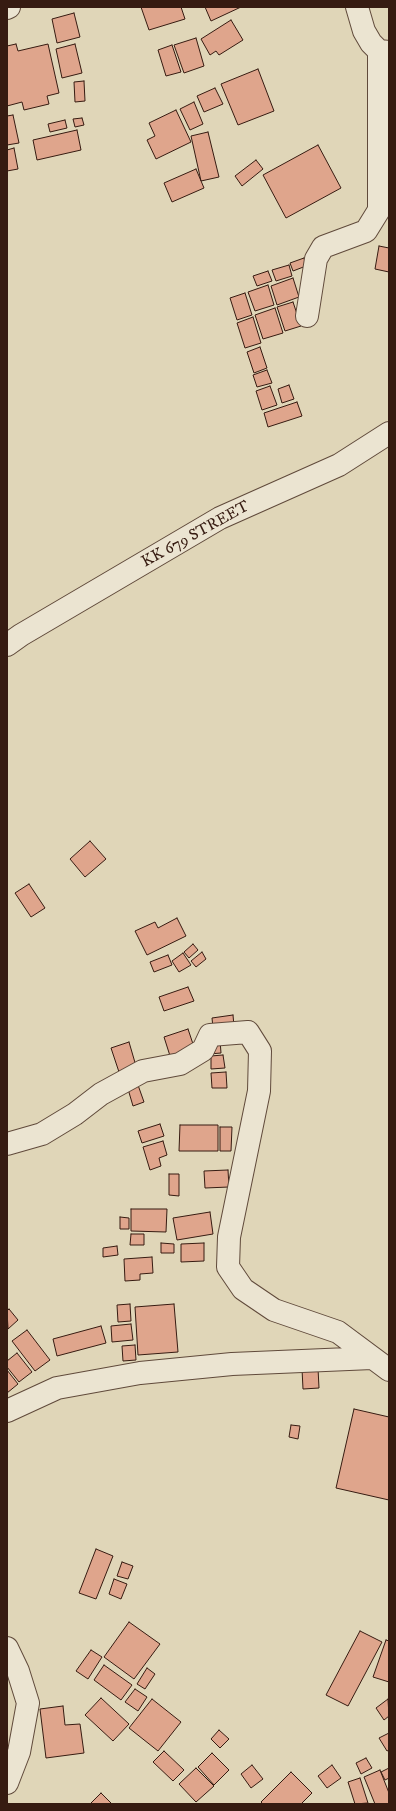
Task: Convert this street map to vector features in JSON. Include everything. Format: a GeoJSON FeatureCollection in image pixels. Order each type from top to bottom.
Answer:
{"type":"FeatureCollection","features":[{"type":"Feature","properties":{"kind":"street"},"geometry":{"type":"LineString","coordinates":[[307,316],[316,259],[323,247],[366,231],[379,210],[384,51],[371,43],[364,31],[357,7]]}},
{"type":"Feature","properties":{"kind":"street","name":"KK 679 STREET"},"geometry":{"type":"LineString","coordinates":[[7,645],[220,518],[339,465],[389,433]]}},
{"type":"Feature","properties":{"kind":"street"},"geometry":{"type":"LineString","coordinates":[[7,1144],[42,1134],[75,1114],[100,1094],[143,1071],[180,1064],[203,1050],[210,1035],[248,1032],[260,1051],[259,1091],[229,1237],[228,1267],[243,1289],[274,1310],[338,1332],[381,1364]]}},
{"type":"Feature","properties":{"kind":"street"},"geometry":{"type":"LineString","coordinates":[[7,1412],[57,1388],[140,1373],[232,1364],[381,1364]]}},
{"type":"Feature","properties":{"kind":"street"},"geometry":{"type":"LineString","coordinates":[[7,1648],[18,1671],[28,1703],[19,1752],[7,1783]]}},
{"type":"Feature","properties":{"kind":"building"},"geometry":{"type":"Polygon","coordinates":[[[141,7],[181,7],[185,19],[149,30],[141,7]]]}},
{"type":"Feature","properties":{"kind":"building"},"geometry":{"type":"Polygon","coordinates":[[[205,7],[241,7],[211,21],[205,7]]]}},
{"type":"Feature","properties":{"kind":"building"},"geometry":{"type":"Polygon","coordinates":[[[74,13],[80,37],[57,43],[52,19],[74,13]]]}},
{"type":"Feature","properties":{"kind":"building"},"geometry":{"type":"Polygon","coordinates":[[[231,20],[243,40],[219,55],[216,51],[210,55],[201,39],[231,20]]]}},
{"type":"Feature","properties":{"kind":"building"},"geometry":{"type":"Polygon","coordinates":[[[196,38],[204,66],[184,73],[174,45],[196,38]]]}},
{"type":"Feature","properties":{"kind":"building"},"geometry":{"type":"Polygon","coordinates":[[[16,44],[18,51],[48,44],[59,93],[47,96],[49,104],[24,110],[22,102],[7,106],[7,46],[16,44]]]}},
{"type":"Feature","properties":{"kind":"building"},"geometry":{"type":"Polygon","coordinates":[[[75,44],[82,73],[62,78],[56,49],[75,44]]]}},
{"type":"Feature","properties":{"kind":"building"},"geometry":{"type":"Polygon","coordinates":[[[172,45],[181,72],[166,76],[158,50],[172,45]]]}},
{"type":"Feature","properties":{"kind":"building"},"geometry":{"type":"Polygon","coordinates":[[[258,69],[274,111],[238,125],[221,84],[258,69]]]}},
{"type":"Feature","properties":{"kind":"building"},"geometry":{"type":"Polygon","coordinates":[[[84,81],[85,101],[75,102],[74,82],[84,81]]]}},
{"type":"Feature","properties":{"kind":"building"},"geometry":{"type":"Polygon","coordinates":[[[215,88],[223,104],[204,112],[197,96],[215,88]]]}},
{"type":"Feature","properties":{"kind":"building"},"geometry":{"type":"Polygon","coordinates":[[[194,102],[203,124],[190,130],[180,109],[194,102]]]}},
{"type":"Feature","properties":{"kind":"building"},"geometry":{"type":"Polygon","coordinates":[[[176,110],[191,142],[156,159],[147,140],[155,136],[149,123],[176,110]]]}},
{"type":"Feature","properties":{"kind":"building"},"geometry":{"type":"Polygon","coordinates":[[[13,115],[19,143],[7,145],[7,116],[13,115]]]}},
{"type":"Feature","properties":{"kind":"building"},"geometry":{"type":"Polygon","coordinates":[[[82,118],[84,125],[75,127],[73,119],[82,118]]]}},
{"type":"Feature","properties":{"kind":"building"},"geometry":{"type":"Polygon","coordinates":[[[65,120],[67,128],[50,132],[48,124],[65,120]]]}},
{"type":"Feature","properties":{"kind":"building"},"geometry":{"type":"Polygon","coordinates":[[[77,130],[81,150],[37,160],[33,140],[77,130]]]}},
{"type":"Feature","properties":{"kind":"building"},"geometry":{"type":"Polygon","coordinates":[[[208,132],[219,177],[201,181],[191,136],[208,132]]]}},
{"type":"Feature","properties":{"kind":"building"},"geometry":{"type":"Polygon","coordinates":[[[318,145],[341,188],[286,218],[263,175],[318,145]]]}},
{"type":"Feature","properties":{"kind":"building"},"geometry":{"type":"Polygon","coordinates":[[[14,148],[18,169],[7,171],[7,150],[14,148]]]}},
{"type":"Feature","properties":{"kind":"building"},"geometry":{"type":"Polygon","coordinates":[[[256,160],[263,169],[242,186],[235,176],[256,160]]]}},
{"type":"Feature","properties":{"kind":"building"},"geometry":{"type":"Polygon","coordinates":[[[196,169],[204,188],[172,202],[164,183],[196,169]]]}},
{"type":"Feature","properties":{"kind":"building"},"geometry":{"type":"Polygon","coordinates":[[[379,246],[389,248],[389,272],[375,269],[379,246]]]}},
{"type":"Feature","properties":{"kind":"building"},"geometry":{"type":"Polygon","coordinates":[[[304,258],[306,266],[293,271],[290,263],[304,258]]]}},
{"type":"Feature","properties":{"kind":"building"},"geometry":{"type":"Polygon","coordinates":[[[289,265],[292,276],[276,281],[272,270],[289,265]]]}},
{"type":"Feature","properties":{"kind":"building"},"geometry":{"type":"Polygon","coordinates":[[[268,271],[272,281],[257,286],[253,276],[268,271]]]}},
{"type":"Feature","properties":{"kind":"building"},"geometry":{"type":"Polygon","coordinates":[[[293,278],[299,297],[277,305],[271,286],[293,278]]]}},
{"type":"Feature","properties":{"kind":"building"},"geometry":{"type":"Polygon","coordinates":[[[268,285],[274,305],[255,311],[248,292],[268,285]]]}},
{"type":"Feature","properties":{"kind":"building"},"geometry":{"type":"Polygon","coordinates":[[[245,293],[252,315],[237,320],[230,298],[245,293]]]}},
{"type":"Feature","properties":{"kind":"building"},"geometry":{"type":"Polygon","coordinates":[[[293,302],[301,326],[285,331],[277,307],[293,302]]]}},
{"type":"Feature","properties":{"kind":"building"},"geometry":{"type":"Polygon","coordinates":[[[275,308],[283,333],[263,339],[255,315],[275,308]]]}},
{"type":"Feature","properties":{"kind":"building"},"geometry":{"type":"Polygon","coordinates":[[[253,317],[261,343],[245,348],[237,323],[253,317]]]}},
{"type":"Feature","properties":{"kind":"building"},"geometry":{"type":"Polygon","coordinates":[[[260,347],[267,368],[254,373],[247,352],[260,347]]]}},
{"type":"Feature","properties":{"kind":"building"},"geometry":{"type":"Polygon","coordinates":[[[267,370],[272,383],[257,387],[253,375],[267,370]]]}},
{"type":"Feature","properties":{"kind":"building"},"geometry":{"type":"Polygon","coordinates":[[[289,385],[294,399],[282,403],[278,389],[289,385]]]}},
{"type":"Feature","properties":{"kind":"building"},"geometry":{"type":"Polygon","coordinates":[[[270,386],[277,405],[262,410],[256,391],[270,386]]]}},
{"type":"Feature","properties":{"kind":"building"},"geometry":{"type":"Polygon","coordinates":[[[297,402],[302,416],[268,427],[264,413],[297,402]]]}},
{"type":"Feature","properties":{"kind":"building"},"geometry":{"type":"Polygon","coordinates":[[[90,841],[106,859],[85,877],[70,859],[90,841]]]}},
{"type":"Feature","properties":{"kind":"building"},"geometry":{"type":"Polygon","coordinates":[[[29,884],[45,908],[31,917],[15,893],[29,884]]]}},
{"type":"Feature","properties":{"kind":"building"},"geometry":{"type":"Polygon","coordinates":[[[177,918],[186,936],[147,955],[135,931],[155,922],[158,928],[177,918]]]}},
{"type":"Feature","properties":{"kind":"building"},"geometry":{"type":"Polygon","coordinates":[[[193,944],[198,950],[189,958],[184,952],[193,944]]]}},
{"type":"Feature","properties":{"kind":"building"},"geometry":{"type":"Polygon","coordinates":[[[202,952],[206,959],[196,967],[191,961],[202,952]]]}},
{"type":"Feature","properties":{"kind":"building"},"geometry":{"type":"Polygon","coordinates":[[[183,953],[191,965],[179,972],[172,961],[183,953]]]}},
{"type":"Feature","properties":{"kind":"building"},"geometry":{"type":"Polygon","coordinates":[[[168,955],[172,965],[154,972],[150,962],[168,955]]]}},
{"type":"Feature","properties":{"kind":"building"},"geometry":{"type":"Polygon","coordinates":[[[188,987],[194,1001],[164,1011],[159,997],[188,987]]]}},
{"type":"Feature","properties":{"kind":"building"},"geometry":{"type":"Polygon","coordinates":[[[233,1015],[234,1026],[213,1028],[212,1018],[233,1015]]]}},
{"type":"Feature","properties":{"kind":"building"},"geometry":{"type":"Polygon","coordinates":[[[188,1029],[195,1050],[171,1059],[164,1037],[188,1029]]]}},
{"type":"Feature","properties":{"kind":"building"},"geometry":{"type":"Polygon","coordinates":[[[220,1040],[221,1053],[209,1054],[220,1040]]]}},
{"type":"Feature","properties":{"kind":"building"},"geometry":{"type":"Polygon","coordinates":[[[129,1042],[136,1066],[119,1072],[111,1048],[129,1042]]]}},
{"type":"Feature","properties":{"kind":"building"},"geometry":{"type":"Polygon","coordinates":[[[223,1055],[225,1068],[211,1069],[211,1056],[223,1055]]]}},
{"type":"Feature","properties":{"kind":"building"},"geometry":{"type":"Polygon","coordinates":[[[226,1072],[227,1088],[212,1088],[211,1073],[226,1072]]]}},
{"type":"Feature","properties":{"kind":"building"},"geometry":{"type":"Polygon","coordinates":[[[138,1085],[144,1102],[133,1106],[128,1089],[138,1085]]]}},
{"type":"Feature","properties":{"kind":"building"},"geometry":{"type":"Polygon","coordinates":[[[160,1124],[164,1136],[142,1143],[138,1131],[160,1124]]]}},
{"type":"Feature","properties":{"kind":"building"},"geometry":{"type":"Polygon","coordinates":[[[180,1125],[218,1125],[218,1151],[179,1151],[180,1125]]]}},
{"type":"Feature","properties":{"kind":"building"},"geometry":{"type":"Polygon","coordinates":[[[220,1127],[232,1127],[231,1151],[220,1151],[220,1127]]]}},
{"type":"Feature","properties":{"kind":"building"},"geometry":{"type":"Polygon","coordinates":[[[163,1141],[167,1155],[159,1158],[161,1166],[150,1170],[143,1147],[163,1141]]]}},
{"type":"Feature","properties":{"kind":"building"},"geometry":{"type":"Polygon","coordinates":[[[228,1170],[229,1187],[205,1188],[204,1171],[228,1170]]]}},
{"type":"Feature","properties":{"kind":"building"},"geometry":{"type":"Polygon","coordinates":[[[169,1174],[179,1174],[179,1196],[169,1195],[169,1174]]]}},
{"type":"Feature","properties":{"kind":"building"},"geometry":{"type":"Polygon","coordinates":[[[131,1209],[167,1209],[166,1232],[131,1231],[131,1209]]]}},
{"type":"Feature","properties":{"kind":"building"},"geometry":{"type":"Polygon","coordinates":[[[210,1212],[213,1234],[177,1240],[173,1218],[210,1212]]]}},
{"type":"Feature","properties":{"kind":"building"},"geometry":{"type":"Polygon","coordinates":[[[120,1217],[129,1218],[129,1229],[120,1229],[120,1217]]]}},
{"type":"Feature","properties":{"kind":"building"},"geometry":{"type":"Polygon","coordinates":[[[131,1234],[144,1234],[144,1245],[130,1245],[131,1234]]]}},
{"type":"Feature","properties":{"kind":"building"},"geometry":{"type":"Polygon","coordinates":[[[161,1243],[174,1244],[174,1253],[161,1253],[161,1243]]]}},
{"type":"Feature","properties":{"kind":"building"},"geometry":{"type":"Polygon","coordinates":[[[204,1243],[204,1261],[181,1262],[181,1244],[204,1243]]]}},
{"type":"Feature","properties":{"kind":"building"},"geometry":{"type":"Polygon","coordinates":[[[117,1246],[118,1255],[103,1257],[103,1248],[117,1246]]]}},
{"type":"Feature","properties":{"kind":"building"},"geometry":{"type":"Polygon","coordinates":[[[152,1257],[153,1273],[140,1274],[140,1280],[125,1281],[124,1259],[152,1257]]]}},
{"type":"Feature","properties":{"kind":"building"},"geometry":{"type":"Polygon","coordinates":[[[130,1304],[131,1321],[118,1322],[117,1305],[130,1304]]]}},
{"type":"Feature","properties":{"kind":"building"},"geometry":{"type":"Polygon","coordinates":[[[174,1304],[178,1352],[138,1355],[135,1307],[174,1304]]]}},
{"type":"Feature","properties":{"kind":"building"},"geometry":{"type":"Polygon","coordinates":[[[9,1309],[18,1320],[8,1329],[7,1311],[9,1309]]]}},
{"type":"Feature","properties":{"kind":"building"},"geometry":{"type":"Polygon","coordinates":[[[131,1324],[133,1340],[112,1342],[111,1326],[131,1324]]]}},
{"type":"Feature","properties":{"kind":"building"},"geometry":{"type":"Polygon","coordinates":[[[101,1326],[106,1343],[57,1356],[53,1339],[101,1326]]]}},
{"type":"Feature","properties":{"kind":"building"},"geometry":{"type":"Polygon","coordinates":[[[27,1330],[50,1360],[35,1371],[12,1341],[27,1330]]]}},
{"type":"Feature","properties":{"kind":"building"},"geometry":{"type":"Polygon","coordinates":[[[135,1345],[136,1360],[123,1361],[122,1346],[135,1345]]]}},
{"type":"Feature","properties":{"kind":"building"},"geometry":{"type":"Polygon","coordinates":[[[17,1353],[32,1372],[19,1382],[7,1367],[7,1361],[17,1353]]]}},
{"type":"Feature","properties":{"kind":"building"},"geometry":{"type":"Polygon","coordinates":[[[318,1368],[319,1388],[303,1389],[302,1369],[318,1368]]]}},
{"type":"Feature","properties":{"kind":"building"},"geometry":{"type":"Polygon","coordinates":[[[7,1370],[18,1384],[7,1393],[7,1370]]]}},
{"type":"Feature","properties":{"kind":"building"},"geometry":{"type":"Polygon","coordinates":[[[354,1409],[389,1417],[389,1500],[336,1488],[354,1409]]]}},
{"type":"Feature","properties":{"kind":"building"},"geometry":{"type":"Polygon","coordinates":[[[291,1425],[300,1426],[298,1439],[289,1437],[291,1425]]]}},
{"type":"Feature","properties":{"kind":"building"},"geometry":{"type":"Polygon","coordinates":[[[96,1549],[113,1556],[96,1599],[79,1593],[96,1549]]]}},
{"type":"Feature","properties":{"kind":"building"},"geometry":{"type":"Polygon","coordinates":[[[122,1562],[133,1566],[128,1579],[117,1576],[122,1562]]]}},
{"type":"Feature","properties":{"kind":"building"},"geometry":{"type":"Polygon","coordinates":[[[114,1579],[127,1584],[121,1599],[109,1594],[114,1579]]]}},
{"type":"Feature","properties":{"kind":"building"},"geometry":{"type":"Polygon","coordinates":[[[129,1622],[160,1644],[134,1679],[104,1657],[129,1622]]]}},
{"type":"Feature","properties":{"kind":"building"},"geometry":{"type":"Polygon","coordinates":[[[360,1631],[382,1642],[348,1706],[326,1695],[360,1631]]]}},
{"type":"Feature","properties":{"kind":"building"},"geometry":{"type":"Polygon","coordinates":[[[386,1640],[389,1641],[389,1682],[373,1677],[386,1640]]]}},
{"type":"Feature","properties":{"kind":"building"},"geometry":{"type":"Polygon","coordinates":[[[91,1650],[102,1657],[88,1679],[76,1671],[91,1650]]]}},
{"type":"Feature","properties":{"kind":"building"},"geometry":{"type":"Polygon","coordinates":[[[104,1665],[132,1685],[121,1700],[94,1680],[104,1665]]]}},
{"type":"Feature","properties":{"kind":"building"},"geometry":{"type":"Polygon","coordinates":[[[147,1668],[155,1674],[145,1689],[137,1684],[147,1668]]]}},
{"type":"Feature","properties":{"kind":"building"},"geometry":{"type":"Polygon","coordinates":[[[135,1689],[147,1697],[138,1711],[125,1702],[135,1689]]]}},
{"type":"Feature","properties":{"kind":"building"},"geometry":{"type":"Polygon","coordinates":[[[101,1698],[129,1724],[113,1741],[85,1715],[101,1698]]]}},
{"type":"Feature","properties":{"kind":"building"},"geometry":{"type":"Polygon","coordinates":[[[152,1699],[181,1722],[158,1751],[129,1728],[152,1699]]]}},
{"type":"Feature","properties":{"kind":"building"},"geometry":{"type":"Polygon","coordinates":[[[388,1699],[389,1716],[384,1720],[376,1708],[388,1699]]]}},
{"type":"Feature","properties":{"kind":"building"},"geometry":{"type":"Polygon","coordinates":[[[63,1706],[65,1725],[80,1724],[84,1753],[46,1758],[40,1709],[63,1706]]]}},
{"type":"Feature","properties":{"kind":"building"},"geometry":{"type":"Polygon","coordinates":[[[219,1730],[229,1739],[220,1748],[211,1739],[219,1730]]]}},
{"type":"Feature","properties":{"kind":"building"},"geometry":{"type":"Polygon","coordinates":[[[389,1733],[389,1750],[387,1751],[379,1738],[389,1733]]]}},
{"type":"Feature","properties":{"kind":"building"},"geometry":{"type":"Polygon","coordinates":[[[164,1751],[184,1770],[173,1781],[153,1762],[164,1751]]]}},
{"type":"Feature","properties":{"kind":"building"},"geometry":{"type":"Polygon","coordinates":[[[212,1753],[229,1770],[214,1785],[198,1767],[212,1753]]]}},
{"type":"Feature","properties":{"kind":"building"},"geometry":{"type":"Polygon","coordinates":[[[366,1758],[372,1768],[361,1774],[356,1763],[366,1758]]]}},
{"type":"Feature","properties":{"kind":"building"},"geometry":{"type":"Polygon","coordinates":[[[252,1765],[263,1779],[251,1788],[241,1774],[252,1765]]]}},
{"type":"Feature","properties":{"kind":"building"},"geometry":{"type":"Polygon","coordinates":[[[332,1765],[341,1778],[327,1788],[318,1776],[332,1765]]]}},
{"type":"Feature","properties":{"kind":"building"},"geometry":{"type":"Polygon","coordinates":[[[196,1768],[214,1786],[196,1802],[179,1784],[196,1768]]]}},
{"type":"Feature","properties":{"kind":"building"},"geometry":{"type":"Polygon","coordinates":[[[389,1768],[389,1778],[385,1780],[381,1772],[389,1768]]]}},
{"type":"Feature","properties":{"kind":"building"},"geometry":{"type":"Polygon","coordinates":[[[380,1770],[389,1793],[389,1804],[375,1804],[364,1777],[380,1770]]]}},
{"type":"Feature","properties":{"kind":"building"},"geometry":{"type":"Polygon","coordinates":[[[291,1772],[312,1793],[301,1804],[263,1804],[261,1802],[291,1772]]]}},
{"type":"Feature","properties":{"kind":"building"},"geometry":{"type":"Polygon","coordinates":[[[360,1778],[368,1803],[355,1804],[348,1782],[360,1778]]]}},
{"type":"Feature","properties":{"kind":"building"},"geometry":{"type":"Polygon","coordinates":[[[101,1793],[112,1804],[90,1804],[101,1793]]]}}]}
